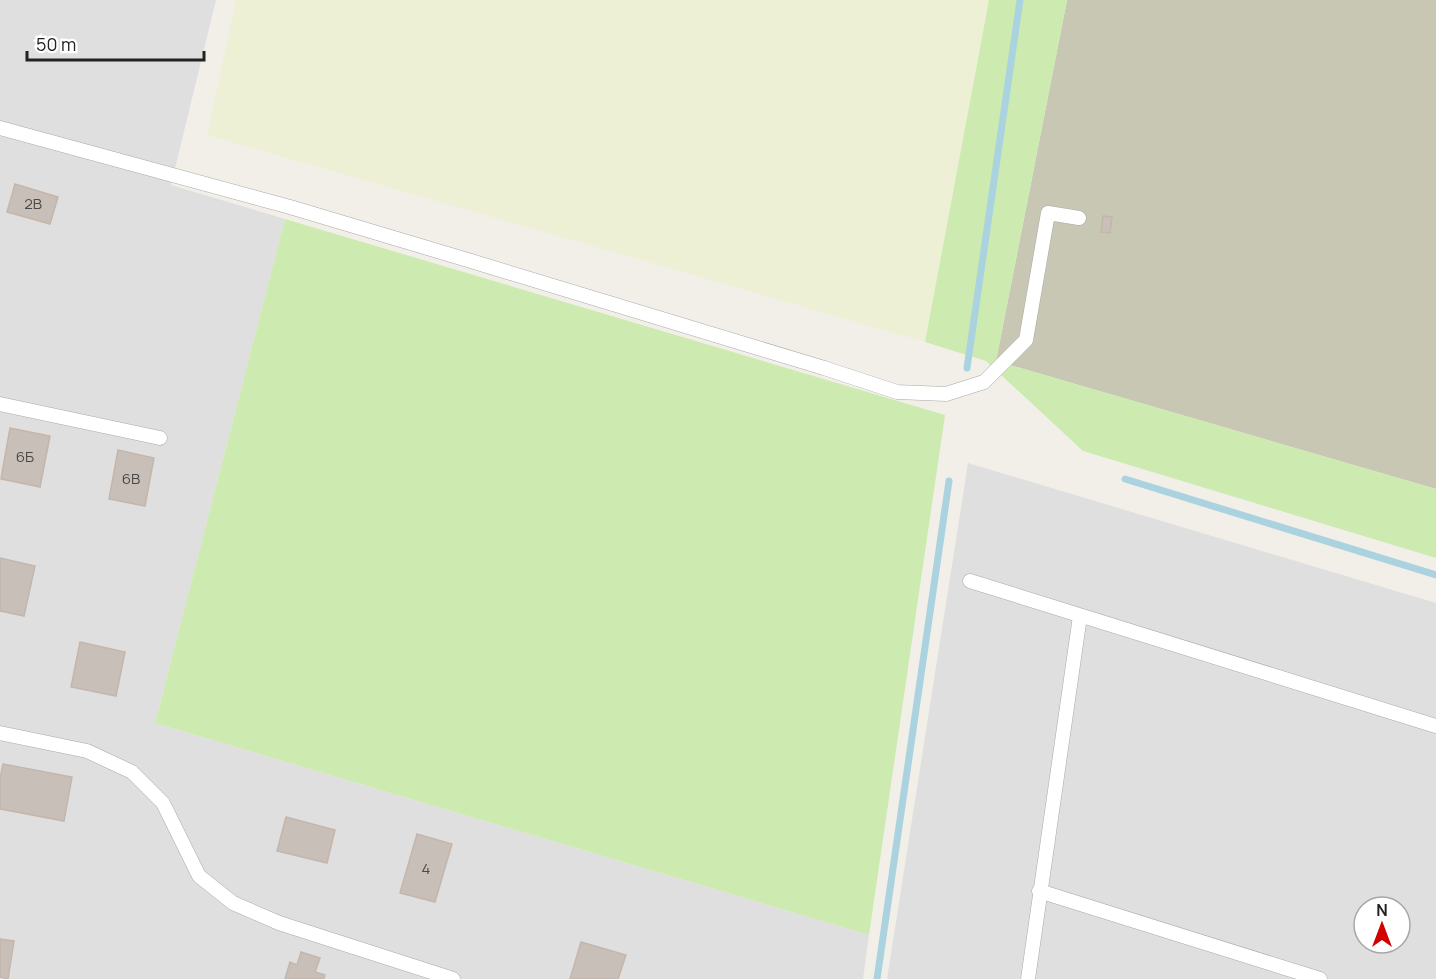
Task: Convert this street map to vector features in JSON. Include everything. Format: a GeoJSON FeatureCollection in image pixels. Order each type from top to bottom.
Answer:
{"type":"FeatureCollection","features":[{"type":"Feature","properties":{"kind":"lane"},"geometry":{"type":"LineString","coordinates":[[0,128],[381,234],[897,392],[946,394],[984,382],[1026,340],[1048,213],[1079,218]]}},
{"type":"Feature","properties":{"kind":"lane"},"geometry":{"type":"LineString","coordinates":[[0,404],[160,438]]}},
{"type":"Feature","properties":{"kind":"lane"},"geometry":{"type":"LineString","coordinates":[[970,581],[1436,726]]}},
{"type":"Feature","properties":{"kind":"lane"},"geometry":{"type":"LineString","coordinates":[[1028,979],[1080,616]]}},
{"type":"Feature","properties":{"kind":"lane"},"geometry":{"type":"LineString","coordinates":[[0,733],[87,751],[132,772],[163,803],[199,876],[233,903],[279,923],[453,979]]}},
{"type":"Feature","properties":{"kind":"lane"},"geometry":{"type":"LineString","coordinates":[[1039,891],[1320,979]]}},
{"type":"Feature","properties":{"kind":"shaded area"},"geometry":{"type":"Polygon","coordinates":[[[0,0],[216,0],[171,185],[285,219],[155,723],[869,935],[863,979],[0,979],[0,0]]]}},
{"type":"Feature","properties":{"kind":"shaded area"},"geometry":{"type":"Polygon","coordinates":[[[236,0],[989,0],[925,342],[207,135],[236,0]]]}},
{"type":"Feature","properties":{"kind":"shaded area"},"geometry":{"type":"Polygon","coordinates":[[[1067,0],[1436,0],[1436,489],[996,361],[1067,0]]]}},
{"type":"Feature","properties":{"kind":"shaded area"},"geometry":{"type":"Polygon","coordinates":[[[968,463],[1436,603],[1436,979],[887,979],[968,463]]]}},
{"type":"Feature","properties":{"kind":"green space"},"geometry":{"type":"Polygon","coordinates":[[[989,0],[1067,0],[996,361],[1436,489],[1436,558],[1083,451],[986,361],[925,342],[989,0]]]}},
{"type":"Feature","properties":{"kind":"green space"},"geometry":{"type":"Polygon","coordinates":[[[285,219],[945,415],[869,935],[155,723],[285,219]]]}},
{"type":"Feature","properties":{"kind":"building"},"geometry":{"type":"Polygon","coordinates":[[[15,184],[58,197],[50,224],[7,212],[15,184]]]}},
{"type":"Feature","properties":{"kind":"building"},"geometry":{"type":"Polygon","coordinates":[[[1103,216],[1112,217],[1110,233],[1101,232],[1103,216]]]}},
{"type":"Feature","properties":{"kind":"building"},"geometry":{"type":"Polygon","coordinates":[[[10,428],[50,436],[40,487],[1,479],[10,428]]]}},
{"type":"Feature","properties":{"kind":"building"},"geometry":{"type":"Polygon","coordinates":[[[118,450],[154,458],[145,506],[109,499],[118,450]]]}},
{"type":"Feature","properties":{"kind":"building"},"geometry":{"type":"Polygon","coordinates":[[[0,558],[35,566],[24,616],[0,611],[0,558]]]}},
{"type":"Feature","properties":{"kind":"building"},"geometry":{"type":"Polygon","coordinates":[[[80,642],[125,652],[116,696],[71,687],[80,642]]]}},
{"type":"Feature","properties":{"kind":"building"},"geometry":{"type":"Polygon","coordinates":[[[3,764],[72,777],[64,821],[0,809],[0,778],[3,764]]]}},
{"type":"Feature","properties":{"kind":"building"},"geometry":{"type":"Polygon","coordinates":[[[286,817],[335,830],[327,863],[277,851],[286,817]]]}},
{"type":"Feature","properties":{"kind":"building"},"geometry":{"type":"Polygon","coordinates":[[[417,834],[452,844],[435,902],[400,893],[417,834]]]}},
{"type":"Feature","properties":{"kind":"building"},"geometry":{"type":"Polygon","coordinates":[[[0,939],[14,941],[8,979],[0,977],[0,939]]]}},
{"type":"Feature","properties":{"kind":"building"},"geometry":{"type":"Polygon","coordinates":[[[581,942],[626,955],[618,979],[570,979],[581,942]]]}},
{"type":"Feature","properties":{"kind":"building"},"geometry":{"type":"Polygon","coordinates":[[[301,952],[320,958],[315,972],[325,975],[324,979],[285,979],[290,962],[297,965],[301,952]]]}},
{"type":"Feature","properties":{"kind":"waterway"},"geometry":{"type":"LineString","coordinates":[[967,368],[1020,0]]}},
{"type":"Feature","properties":{"kind":"waterway"},"geometry":{"type":"LineString","coordinates":[[1125,479],[1436,575]]}},
{"type":"Feature","properties":{"kind":"waterway"},"geometry":{"type":"LineString","coordinates":[[877,979],[949,481]]}}]}
